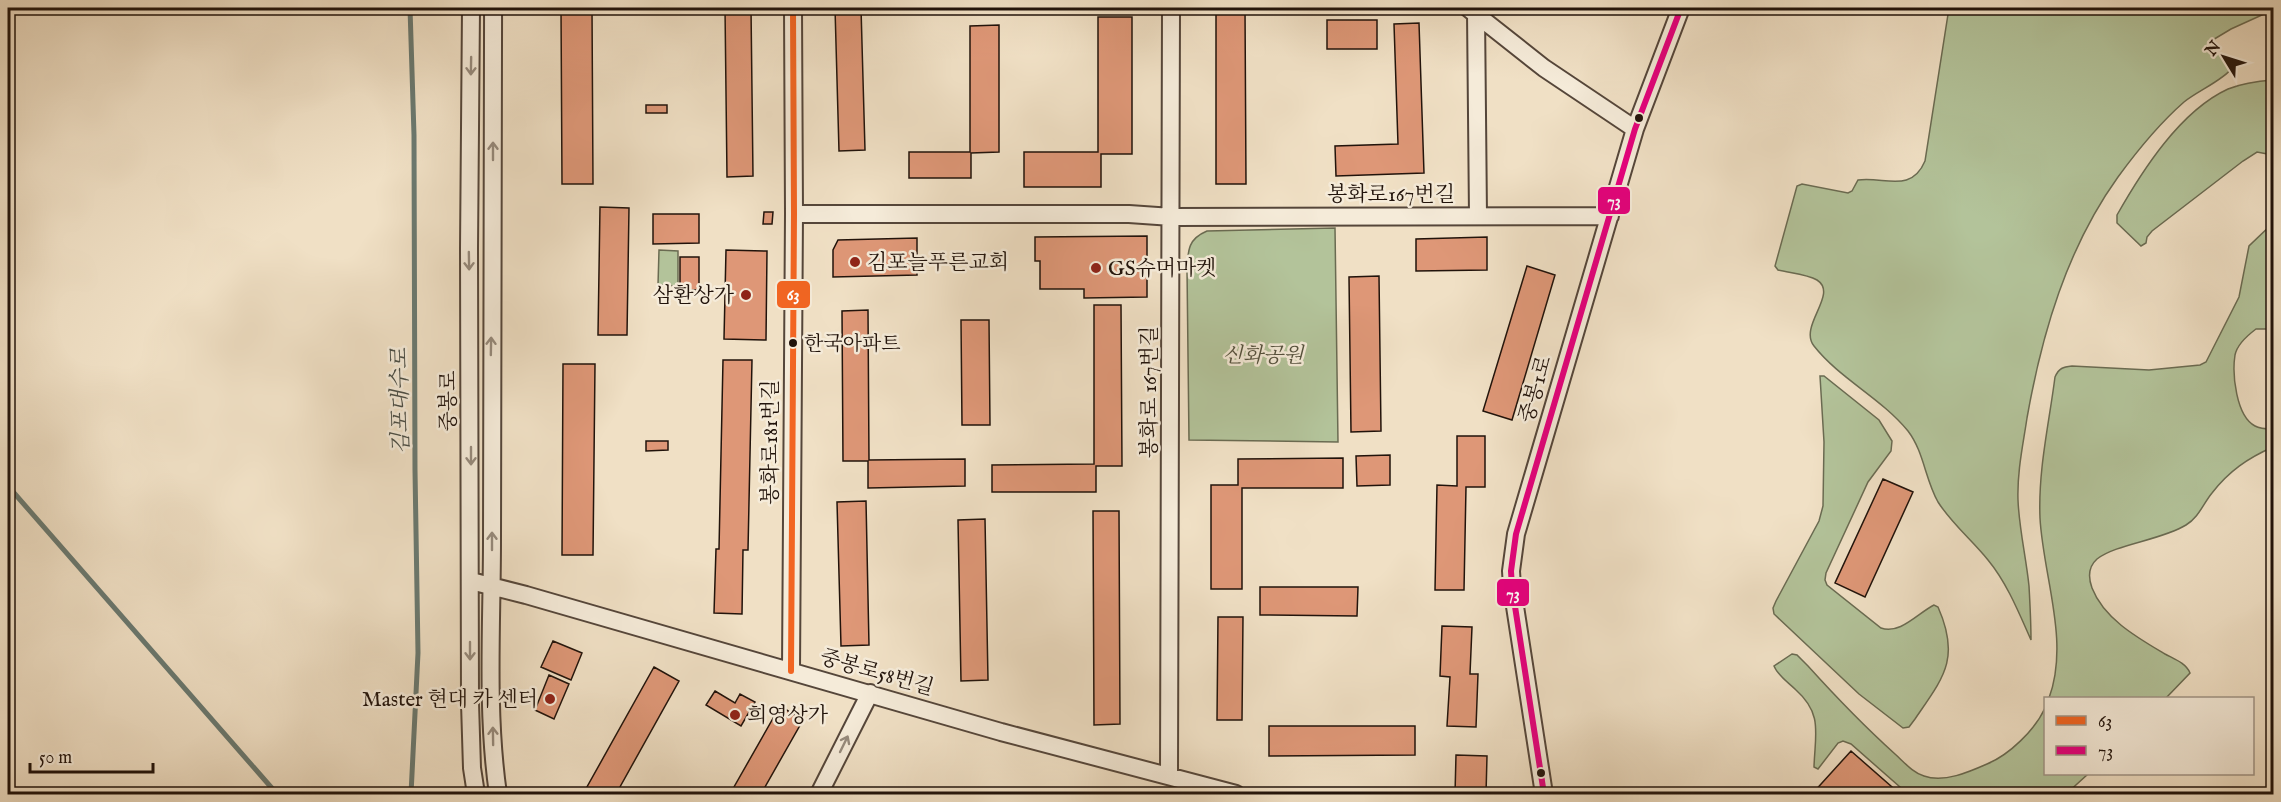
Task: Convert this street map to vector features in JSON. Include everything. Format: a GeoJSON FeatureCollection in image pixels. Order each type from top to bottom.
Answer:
{"type":"FeatureCollection","features":[{"type":"Feature","properties":{"kind":"street","name":"중봉로"},"geometry":{"type":"LineString","coordinates":[[471,8],[470,738],[476,795]]}},
{"type":"Feature","properties":{"kind":"street","name":"중봉로"},"geometry":{"type":"LineString","coordinates":[[493,8],[491,377],[493,743],[498,795]]}},
{"type":"Feature","properties":{"kind":"street","name":"봉화로181번길"},"geometry":{"type":"LineString","coordinates":[[791,671],[793,8]]}},
{"type":"Feature","properties":{"kind":"street","name":"봉화로 167번길"},"geometry":{"type":"LineString","coordinates":[[1169,776],[1171,8]]}},
{"type":"Feature","properties":{"kind":"street","name":"중봉1로"},"geometry":{"type":"LineString","coordinates":[[1544,795],[1512,587],[1516,534],[1635,129],[1682,8]]}},
{"type":"Feature","properties":{"kind":"street"},"geometry":{"type":"LineString","coordinates":[[1472,10],[1544,68],[1635,129]]}},
{"type":"Feature","properties":{"kind":"street"},"geometry":{"type":"LineString","coordinates":[[1472,10],[1479,216]]}},
{"type":"Feature","properties":{"kind":"street"},"geometry":{"type":"LineString","coordinates":[[794,214],[1129,214],[1172,217]]}},
{"type":"Feature","properties":{"kind":"street","name":"봉화로167번길"},"geometry":{"type":"LineString","coordinates":[[1172,217],[1610,216]]}},
{"type":"Feature","properties":{"kind":"street","name":"중봉로58번길"},"geometry":{"type":"LineString","coordinates":[[471,581],[492,585],[1001,732],[1236,795]]}},
{"type":"Feature","properties":{"kind":"street"},"geometry":{"type":"LineString","coordinates":[[819,795],[870,693]]}},
{"type":"Feature","properties":{"kind":"green space"},"geometry":{"type":"Polygon","coordinates":[[[1949,8],[2273,8],[2211,41],[2211,47],[2227,60],[2232,68],[2223,77],[2189,98],[2175,110],[2125,167],[2084,233],[2059,292],[2040,354],[2018,479],[2019,511],[2029,586],[2031,640],[1995,569],[1949,518],[1938,502],[1918,448],[1908,431],[1886,408],[1836,369],[1814,346],[1810,338],[1811,329],[1822,302],[1823,286],[1813,278],[1778,270],[1775,266],[1797,186],[1802,184],[1848,193],[1852,191],[1858,180],[1905,180],[1919,171],[1925,161],[1949,8]]]}},
{"type":"Feature","properties":{"kind":"green space"},"geometry":{"type":"Polygon","coordinates":[[[2273,80],[2273,155],[2257,152],[2243,161],[2152,231],[2146,243],[2141,246],[2117,223],[2117,215],[2138,180],[2164,144],[2178,127],[2210,99],[2239,85],[2273,80]]]}},
{"type":"Feature","properties":{"kind":"green space"},"geometry":{"type":"Polygon","coordinates":[[[2273,223],[2273,345],[2272,334],[2268,329],[2256,329],[2236,351],[2234,373],[2243,413],[2255,426],[2273,429],[2273,447],[2232,472],[2218,485],[2201,510],[2186,525],[2165,535],[2105,554],[2094,562],[2089,576],[2097,599],[2113,618],[2144,641],[2183,664],[2190,673],[2167,697],[2049,697],[2055,676],[2056,631],[2042,540],[2040,500],[2042,465],[2055,377],[2062,368],[2072,366],[2149,370],[2200,365],[2206,362],[2239,297],[2249,246],[2273,223]]]}},
{"type":"Feature","properties":{"kind":"green space","name":"신화공원"},"geometry":{"type":"Polygon","coordinates":[[[1335,228],[1338,442],[1189,440],[1187,269],[1190,246],[1196,238],[1207,231],[1335,228]]]}},
{"type":"Feature","properties":{"kind":"green space"},"geometry":{"type":"Polygon","coordinates":[[[659,250],[678,251],[678,286],[658,285],[659,250]]]}},
{"type":"Feature","properties":{"kind":"green space"},"geometry":{"type":"Polygon","coordinates":[[[1820,376],[1824,376],[1879,420],[1892,441],[1891,451],[1868,482],[1826,573],[1827,585],[1881,628],[1902,626],[1934,605],[1938,607],[1945,625],[1948,641],[1946,667],[1934,692],[1909,727],[1903,728],[1859,694],[1774,614],[1773,608],[1776,601],[1819,521],[1823,506],[1824,442],[1820,376]]]}},
{"type":"Feature","properties":{"kind":"green space"},"geometry":{"type":"Polygon","coordinates":[[[1792,654],[1797,655],[1872,733],[1920,775],[1932,778],[1956,776],[1995,760],[2004,755],[2028,733],[2044,710],[2044,775],[2087,775],[2066,794],[1908,794],[1851,744],[1843,741],[1838,743],[1818,769],[1814,767],[1816,725],[1814,716],[1805,699],[1774,666],[1792,654]]]}},
{"type":"Feature","properties":{"kind":"building"},"geometry":{"type":"Polygon","coordinates":[[[561,8],[592,8],[593,184],[562,184],[561,8]]]}},
{"type":"Feature","properties":{"kind":"building"},"geometry":{"type":"Polygon","coordinates":[[[725,8],[751,8],[753,176],[727,177],[725,8]]]}},
{"type":"Feature","properties":{"kind":"building"},"geometry":{"type":"Polygon","coordinates":[[[835,8],[861,8],[865,150],[839,151],[835,8]]]}},
{"type":"Feature","properties":{"kind":"building"},"geometry":{"type":"Polygon","coordinates":[[[1216,8],[1245,8],[1246,184],[1216,184],[1216,8]]]}},
{"type":"Feature","properties":{"kind":"building"},"geometry":{"type":"Polygon","coordinates":[[[1098,17],[1132,17],[1132,154],[1101,154],[1101,187],[1024,187],[1024,152],[1098,152],[1098,17]]]}},
{"type":"Feature","properties":{"kind":"building"},"geometry":{"type":"Polygon","coordinates":[[[1327,20],[1377,20],[1377,49],[1327,49],[1327,20]]]}},
{"type":"Feature","properties":{"kind":"building"},"geometry":{"type":"Polygon","coordinates":[[[1419,23],[1424,173],[1336,176],[1335,146],[1398,144],[1394,24],[1419,23]]]}},
{"type":"Feature","properties":{"kind":"building"},"geometry":{"type":"Polygon","coordinates":[[[999,25],[999,152],[971,153],[971,178],[909,178],[909,152],[970,152],[970,26],[999,25]]]}},
{"type":"Feature","properties":{"kind":"building"},"geometry":{"type":"Polygon","coordinates":[[[646,105],[667,105],[667,113],[646,113],[646,105]]]}},
{"type":"Feature","properties":{"kind":"building"},"geometry":{"type":"Polygon","coordinates":[[[600,207],[629,208],[627,335],[598,335],[600,207]]]}},
{"type":"Feature","properties":{"kind":"building"},"geometry":{"type":"Polygon","coordinates":[[[764,212],[773,212],[772,224],[763,224],[764,212]]]}},
{"type":"Feature","properties":{"kind":"building"},"geometry":{"type":"Polygon","coordinates":[[[653,214],[699,214],[699,243],[653,244],[653,214]]]}},
{"type":"Feature","properties":{"kind":"building"},"geometry":{"type":"Polygon","coordinates":[[[1147,236],[1147,297],[1084,298],[1084,289],[1040,289],[1040,261],[1035,261],[1035,237],[1147,236]]]}},
{"type":"Feature","properties":{"kind":"building"},"geometry":{"type":"Polygon","coordinates":[[[1487,237],[1487,270],[1416,271],[1416,239],[1487,237]]]}},
{"type":"Feature","properties":{"kind":"building"},"geometry":{"type":"Polygon","coordinates":[[[917,238],[917,275],[833,277],[833,250],[838,240],[917,238]]]}},
{"type":"Feature","properties":{"kind":"building","name":"삼환상가"},"geometry":{"type":"Polygon","coordinates":[[[726,250],[767,251],[766,340],[724,339],[726,250]]]}},
{"type":"Feature","properties":{"kind":"building"},"geometry":{"type":"Polygon","coordinates":[[[680,257],[699,257],[699,290],[680,290],[680,257]]]}},
{"type":"Feature","properties":{"kind":"building"},"geometry":{"type":"Polygon","coordinates":[[[1527,266],[1555,275],[1512,420],[1483,411],[1527,266]]]}},
{"type":"Feature","properties":{"kind":"building"},"geometry":{"type":"Polygon","coordinates":[[[1379,276],[1381,431],[1351,432],[1349,277],[1379,276]]]}},
{"type":"Feature","properties":{"kind":"building"},"geometry":{"type":"Polygon","coordinates":[[[1094,305],[1121,305],[1122,466],[1096,466],[1096,492],[992,492],[992,465],[1094,464],[1094,305]]]}},
{"type":"Feature","properties":{"kind":"building"},"geometry":{"type":"Polygon","coordinates":[[[868,310],[869,460],[965,459],[965,486],[868,488],[868,461],[843,461],[842,311],[868,310]]]}},
{"type":"Feature","properties":{"kind":"building"},"geometry":{"type":"Polygon","coordinates":[[[961,320],[989,320],[990,425],[962,425],[961,320]]]}},
{"type":"Feature","properties":{"kind":"building"},"geometry":{"type":"Polygon","coordinates":[[[723,360],[752,360],[748,550],[743,550],[742,614],[714,613],[716,549],[719,549],[723,360]]]}},
{"type":"Feature","properties":{"kind":"building"},"geometry":{"type":"Polygon","coordinates":[[[563,364],[595,364],[593,555],[562,555],[563,364]]]}},
{"type":"Feature","properties":{"kind":"building"},"geometry":{"type":"Polygon","coordinates":[[[1457,436],[1485,436],[1485,487],[1466,487],[1464,590],[1435,590],[1437,485],[1457,486],[1457,436]]]}},
{"type":"Feature","properties":{"kind":"building"},"geometry":{"type":"Polygon","coordinates":[[[646,441],[668,441],[668,450],[646,451],[646,441]]]}},
{"type":"Feature","properties":{"kind":"building"},"geometry":{"type":"Polygon","coordinates":[[[1390,455],[1390,485],[1357,486],[1356,456],[1390,455]]]}},
{"type":"Feature","properties":{"kind":"building"},"geometry":{"type":"Polygon","coordinates":[[[1343,458],[1343,488],[1242,488],[1242,589],[1211,589],[1211,485],[1238,485],[1238,459],[1343,458]]]}},
{"type":"Feature","properties":{"kind":"building"},"geometry":{"type":"Polygon","coordinates":[[[1883,479],[1913,492],[1865,597],[1835,583],[1883,479]]]}},
{"type":"Feature","properties":{"kind":"building"},"geometry":{"type":"Polygon","coordinates":[[[866,501],[869,645],[841,646],[837,502],[866,501]]]}},
{"type":"Feature","properties":{"kind":"building"},"geometry":{"type":"Polygon","coordinates":[[[1093,511],[1119,511],[1120,724],[1094,725],[1093,511]]]}},
{"type":"Feature","properties":{"kind":"building"},"geometry":{"type":"Polygon","coordinates":[[[985,519],[988,680],[961,681],[958,520],[985,519]]]}},
{"type":"Feature","properties":{"kind":"building"},"geometry":{"type":"Polygon","coordinates":[[[1260,587],[1358,587],[1357,616],[1260,615],[1260,587]]]}},
{"type":"Feature","properties":{"kind":"building"},"geometry":{"type":"Polygon","coordinates":[[[1218,617],[1243,617],[1242,720],[1217,720],[1218,617]]]}},
{"type":"Feature","properties":{"kind":"building"},"geometry":{"type":"Polygon","coordinates":[[[1442,626],[1472,627],[1470,674],[1478,674],[1476,727],[1447,726],[1450,677],[1440,676],[1442,626]]]}},
{"type":"Feature","properties":{"kind":"building"},"geometry":{"type":"Polygon","coordinates":[[[553,641],[582,653],[571,680],[541,667],[553,641]]]}},
{"type":"Feature","properties":{"kind":"building"},"geometry":{"type":"Polygon","coordinates":[[[654,667],[679,681],[616,794],[583,794],[654,667]]]}},
{"type":"Feature","properties":{"kind":"building"},"geometry":{"type":"Polygon","coordinates":[[[549,675],[569,684],[554,719],[535,710],[549,675]]]}},
{"type":"Feature","properties":{"kind":"building","name":"희영상가"},"geometry":{"type":"Polygon","coordinates":[[[715,691],[735,703],[740,694],[755,702],[741,726],[706,705],[715,691]]]}},
{"type":"Feature","properties":{"kind":"building"},"geometry":{"type":"Polygon","coordinates":[[[780,706],[803,720],[761,794],[730,794],[780,706]]]}},
{"type":"Feature","properties":{"kind":"building"},"geometry":{"type":"Polygon","coordinates":[[[1269,726],[1415,726],[1415,755],[1269,756],[1269,726]]]}},
{"type":"Feature","properties":{"kind":"building"},"geometry":{"type":"Polygon","coordinates":[[[1851,751],[1900,794],[1812,794],[1851,751]]]}},
{"type":"Feature","properties":{"kind":"building"},"geometry":{"type":"Polygon","coordinates":[[[1456,755],[1487,756],[1486,794],[1455,794],[1456,755]]]}},
{"type":"Feature","properties":{"kind":"waterway","name":"김포대수로"},"geometry":{"type":"LineString","coordinates":[[410,8],[414,135],[418,653],[411,794]]}},
{"type":"Feature","properties":{"kind":"waterway"},"geometry":{"type":"LineString","coordinates":[[8,486],[277,794]]}},
{"type":"Feature","properties":{"kind":"transit line","name":"63"},"geometry":{"type":"LineString","coordinates":[[791,671],[793,8]]}},
{"type":"Feature","properties":{"kind":"transit line","name":"73"},"geometry":{"type":"LineString","coordinates":[[1544,794],[1512,587],[1511,571],[1516,534],[1635,129],[1681,8]]}},
{"type":"Feature","properties":{"kind":"place","name":"김포늘푸른교회"},"geometry":{"type":"Point","coordinates":[855,262]}},
{"type":"Feature","properties":{"kind":"place","name":"GS슈머마켓"},"geometry":{"type":"Point","coordinates":[1096,268]}},
{"type":"Feature","properties":{"kind":"place","name":"삼환상가"},"geometry":{"type":"Point","coordinates":[746,295]}},
{"type":"Feature","properties":{"kind":"place","name":"한국아파트"},"geometry":{"type":"Point","coordinates":[793,343]}},
{"type":"Feature","properties":{"kind":"place","name":"Master 현대 카 센터"},"geometry":{"type":"Point","coordinates":[550,699]}},
{"type":"Feature","properties":{"kind":"place","name":"희영상가"},"geometry":{"type":"Point","coordinates":[735,715]}}]}
